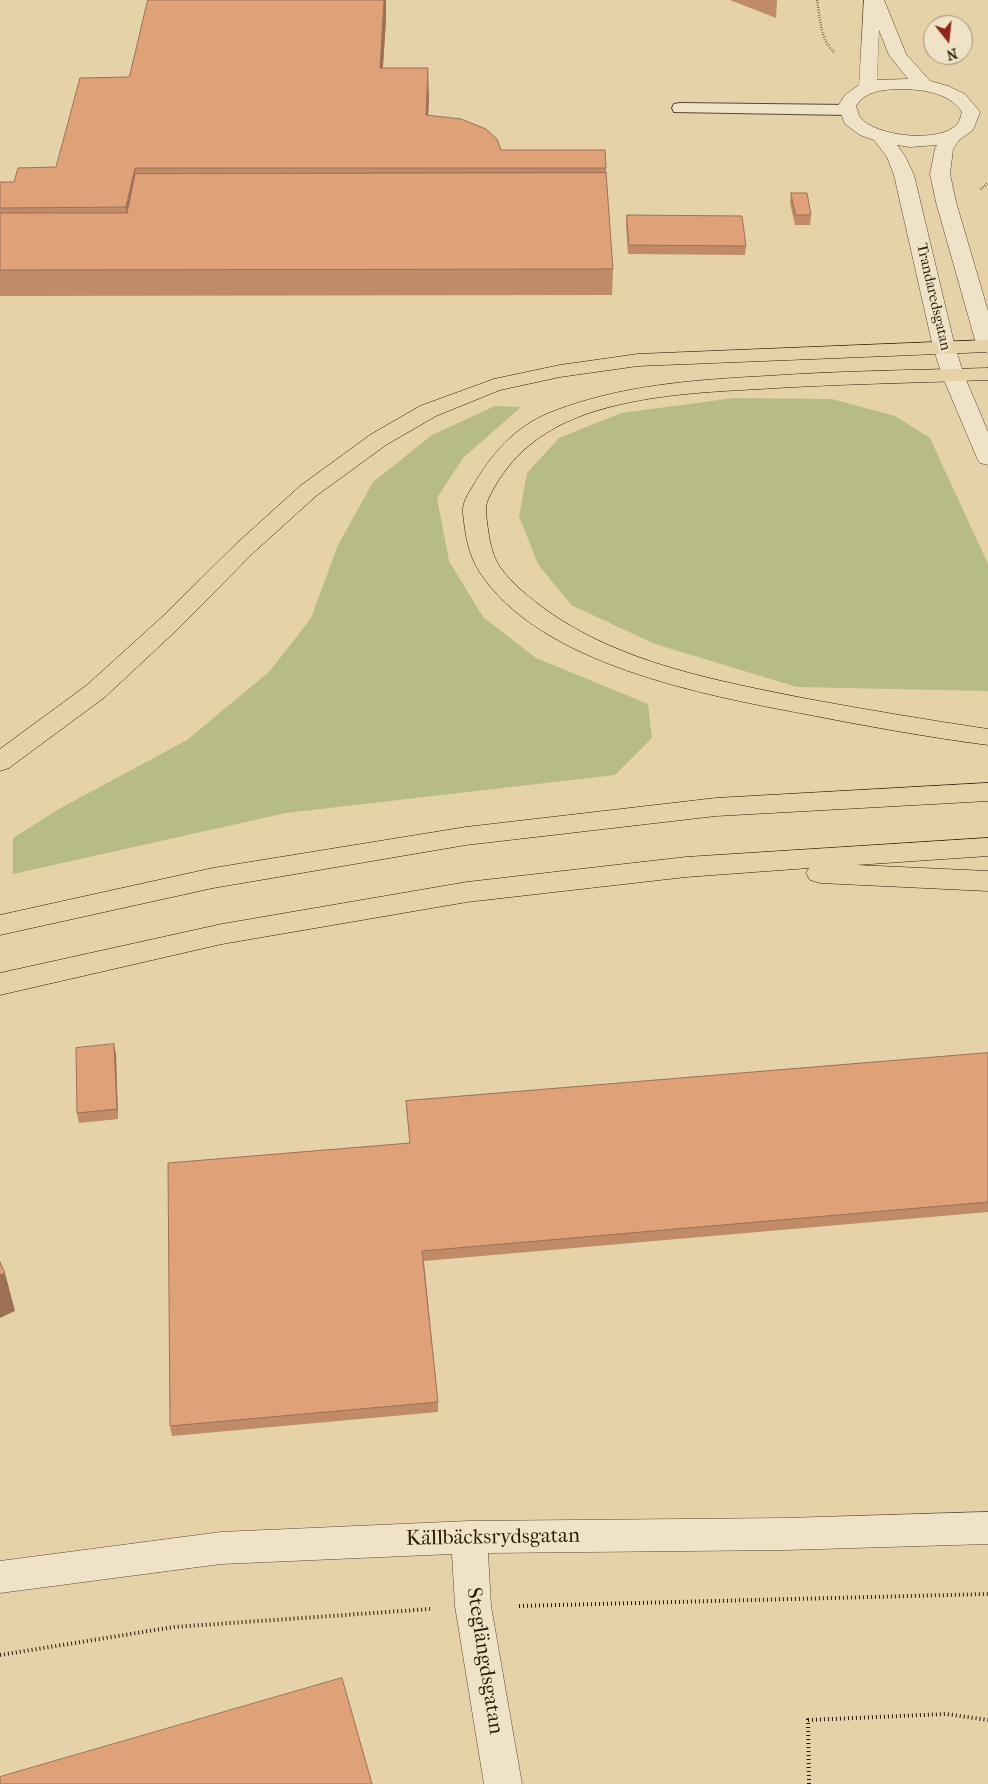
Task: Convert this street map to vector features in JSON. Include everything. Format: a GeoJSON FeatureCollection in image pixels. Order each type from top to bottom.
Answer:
{"type":"FeatureCollection","features":[{"type":"Feature","properties":{"kind":"highway"},"geometry":{"type":"LineString","coordinates":[[0,762],[96,691],[171,622],[244,549],[308,491],[378,440],[428,411],[494,385],[560,371],[638,360],[988,346]]}},
{"type":"Feature","properties":{"kind":"highway"},"geometry":{"type":"LineString","coordinates":[[988,374],[785,381],[702,386],[614,398],[552,419],[516,443],[491,471],[474,505],[478,539],[491,572],[523,605],[554,628],[608,653],[675,676],[755,697],[904,726],[988,737]]}},
{"type":"Feature","properties":{"kind":"highway"},"geometry":{"type":"LineString","coordinates":[[0,925],[213,878],[466,836],[716,807],[988,792]]}},
{"type":"Feature","properties":{"kind":"highway"},"geometry":{"type":"LineString","coordinates":[[0,984],[222,934],[458,894],[686,867],[988,847]]}},
{"type":"Feature","properties":{"kind":"highway"},"geometry":{"type":"LineString","coordinates":[[686,867],[988,881]]}},
{"type":"Feature","properties":{"kind":"street"},"geometry":{"type":"LineString","coordinates":[[874,0],[898,55],[922,85]]}},
{"type":"Feature","properties":{"kind":"street"},"geometry":{"type":"LineString","coordinates":[[847,110],[852,98],[868,88],[874,0]]}},
{"type":"Feature","properties":{"kind":"street","name":"Trandaredsgatan"},"geometry":{"type":"LineString","coordinates":[[847,110],[848,116],[857,125],[881,137],[918,142],[952,136],[979,122],[961,99],[948,92],[922,85],[894,84],[868,88]]}},
{"type":"Feature","properties":{"kind":"street","name":"Trandaredsgatan"},"geometry":{"type":"LineString","coordinates":[[952,136],[944,149],[940,174],[946,202],[988,346]]}},
{"type":"Feature","properties":{"kind":"street","name":"Trandaredsgatan"},"geometry":{"type":"LineString","coordinates":[[881,137],[896,156],[904,175],[944,347],[953,375],[988,458]]}},
{"type":"Feature","properties":{"kind":"street","name":"Källbäcksrydsgatan"},"geometry":{"type":"LineString","coordinates":[[0,1577],[221,1548],[469,1538],[786,1534],[988,1528]]}},
{"type":"Feature","properties":{"kind":"street","name":"Steglängdsgatan"},"geometry":{"type":"LineString","coordinates":[[469,1538],[473,1606],[504,1784]]}},
{"type":"Feature","properties":{"kind":"lane"},"geometry":{"type":"LineString","coordinates":[[680,108],[847,110]]}},
{"type":"Feature","properties":{"kind":"path"},"geometry":{"type":"LineString","coordinates":[[809,1784],[808,1720],[946,1714],[988,1720]]}},
{"type":"Feature","properties":{"kind":"green space"},"geometry":{"type":"Polygon","coordinates":[[[734,398],[832,399],[895,416],[930,438],[988,564],[988,691],[797,687],[655,644],[571,605],[538,564],[519,516],[527,473],[559,438],[621,413],[734,398]]]}},
{"type":"Feature","properties":{"kind":"green space"},"geometry":{"type":"Polygon","coordinates":[[[495,406],[521,407],[463,458],[437,498],[449,561],[483,617],[536,658],[648,704],[652,738],[615,775],[286,813],[13,874],[13,838],[59,809],[187,740],[270,671],[311,618],[338,545],[373,482],[432,435],[495,406]]]}},
{"type":"Feature","properties":{"kind":"building"},"geometry":{"type":"Polygon","coordinates":[[[148,0],[384,0],[380,68],[428,68],[426,115],[461,119],[486,129],[497,139],[501,150],[605,150],[606,168],[135,168],[126,207],[0,208],[0,182],[14,182],[18,168],[56,167],[80,78],[129,77],[148,0]]]}},
{"type":"Feature","properties":{"kind":"building"},"geometry":{"type":"Polygon","coordinates":[[[606,173],[613,269],[0,270],[0,213],[127,213],[135,174],[606,173]]]}},
{"type":"Feature","properties":{"kind":"building"},"geometry":{"type":"Polygon","coordinates":[[[791,193],[807,193],[811,215],[796,215],[791,193]]]}},
{"type":"Feature","properties":{"kind":"building"},"geometry":{"type":"Polygon","coordinates":[[[627,215],[742,216],[746,246],[629,245],[627,215]]]}},
{"type":"Feature","properties":{"kind":"building"},"geometry":{"type":"Polygon","coordinates":[[[114,1044],[117,1109],[77,1113],[76,1048],[114,1044]]]}},
{"type":"Feature","properties":{"kind":"building"},"geometry":{"type":"Polygon","coordinates":[[[988,1053],[988,1202],[422,1251],[438,1402],[170,1426],[168,1163],[410,1143],[406,1101],[988,1053]]]}},
{"type":"Feature","properties":{"kind":"building"},"geometry":{"type":"Polygon","coordinates":[[[0,1262],[5,1273],[0,1275],[0,1262]]]}},
{"type":"Feature","properties":{"kind":"building"},"geometry":{"type":"Polygon","coordinates":[[[342,1678],[372,1784],[0,1784],[0,1777],[342,1678]]]}}]}
